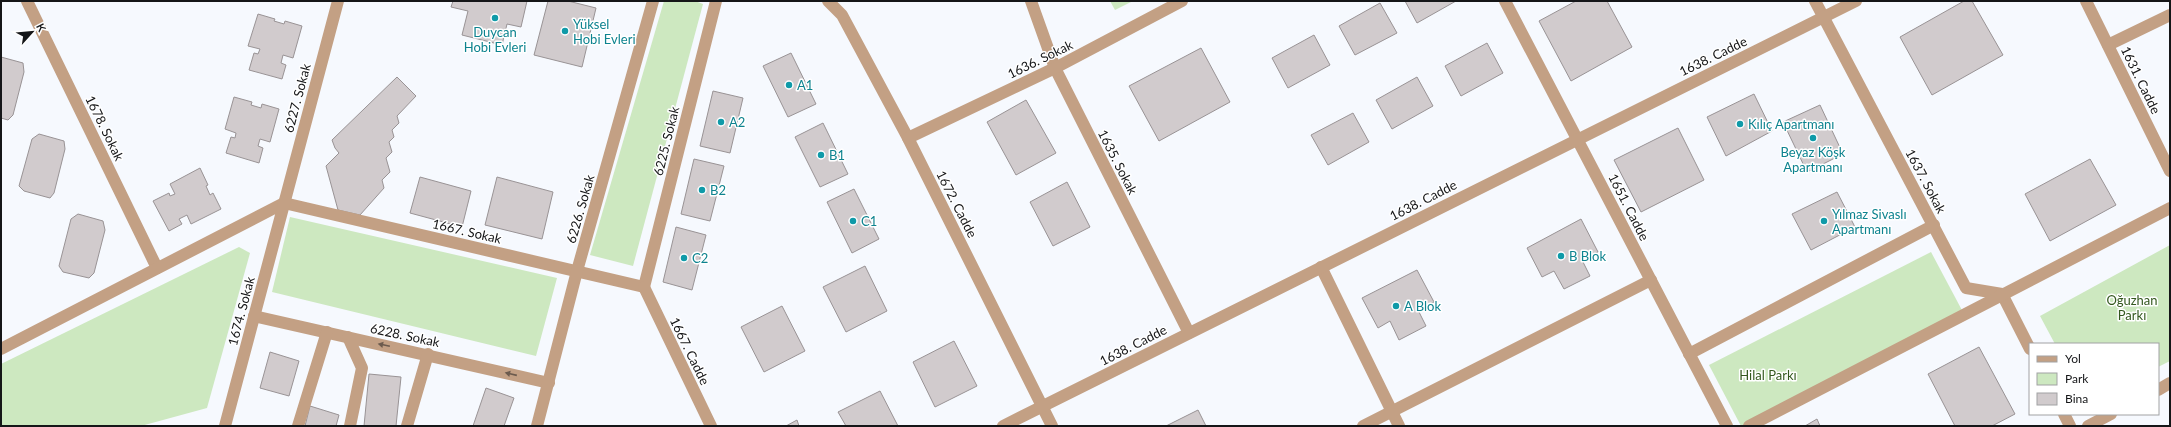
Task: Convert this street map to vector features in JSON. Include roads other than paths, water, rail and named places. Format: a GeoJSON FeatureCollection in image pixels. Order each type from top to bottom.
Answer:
{"type":"FeatureCollection","features":[{"type":"Feature","properties":{"kind":"street","name":"1678. Sokak"},"geometry":{"type":"LineString","coordinates":[[27,1],[157,268]]}},
{"type":"Feature","properties":{"kind":"street","name":"6227. Sokak"},"geometry":{"type":"LineString","coordinates":[[284,203],[338,1]]}},
{"type":"Feature","properties":{"kind":"street","name":"6226. Sokak"},"geometry":{"type":"LineString","coordinates":[[537,426],[577,271],[653,1]]}},
{"type":"Feature","properties":{"kind":"street","name":"6225. Sokak"},"geometry":{"type":"LineString","coordinates":[[644,287],[716,1]]}},
{"type":"Feature","properties":{"kind":"street","name":"1672. Cadde"},"geometry":{"type":"LineString","coordinates":[[828,1],[842,15],[908,138],[1052,426]]}},
{"type":"Feature","properties":{"kind":"street","name":"1635. Sokak"},"geometry":{"type":"LineString","coordinates":[[1031,1],[1055,68],[1189,333]]}},
{"type":"Feature","properties":{"kind":"street","name":"1636. Sokak"},"geometry":{"type":"LineString","coordinates":[[908,138],[1055,68],[1182,1]]}},
{"type":"Feature","properties":{"kind":"street","name":"1651. Cadde"},"geometry":{"type":"LineString","coordinates":[[1505,1],[1727,426]]}},
{"type":"Feature","properties":{"kind":"street","name":"1637. Sokak"},"geometry":{"type":"LineString","coordinates":[[1815,1],[1966,288],[2002,294]]}},
{"type":"Feature","properties":{"kind":"street","name":"1638. Cadde"},"geometry":{"type":"LineString","coordinates":[[1003,426],[1856,1]]}},
{"type":"Feature","properties":{"kind":"street","name":"1631. Cadde"},"geometry":{"type":"LineString","coordinates":[[2086,1],[2170,171]]}},
{"type":"Feature","properties":{"kind":"street"},"geometry":{"type":"LineString","coordinates":[[2108,45],[2170,15]]}},
{"type":"Feature","properties":{"kind":"street"},"geometry":{"type":"LineString","coordinates":[[1,349],[284,203]]}},
{"type":"Feature","properties":{"kind":"street","name":"1667. Sokak"},"geometry":{"type":"LineString","coordinates":[[284,203],[644,287]]}},
{"type":"Feature","properties":{"kind":"street","name":"1674. Sokak"},"geometry":{"type":"LineString","coordinates":[[225,426],[284,203]]}},
{"type":"Feature","properties":{"kind":"street"},"geometry":{"type":"LineString","coordinates":[[1749,426],[2170,208]]}},
{"type":"Feature","properties":{"kind":"street"},"geometry":{"type":"LineString","coordinates":[[1689,354],[1934,225]]}},
{"type":"Feature","properties":{"kind":"street"},"geometry":{"type":"LineString","coordinates":[[1321,267],[1399,426]]}},
{"type":"Feature","properties":{"kind":"street"},"geometry":{"type":"LineString","coordinates":[[1363,426],[1651,280]]}},
{"type":"Feature","properties":{"kind":"street","name":"1667. Cadde"},"geometry":{"type":"LineString","coordinates":[[644,287],[710,426]]}},
{"type":"Feature","properties":{"kind":"street"},"geometry":{"type":"LineString","coordinates":[[2002,294],[2029,347]]}},
{"type":"Feature","properties":{"kind":"street","name":"6228. Sokak"},"geometry":{"type":"LineString","coordinates":[[254,316],[428,354],[549,383]]}},
{"type":"Feature","properties":{"kind":"street"},"geometry":{"type":"LineString","coordinates":[[298,426],[327,332]]}},
{"type":"Feature","properties":{"kind":"street"},"geometry":{"type":"LineString","coordinates":[[348,337],[362,368],[350,426]]}},
{"type":"Feature","properties":{"kind":"street"},"geometry":{"type":"LineString","coordinates":[[407,426],[428,354]]}},
{"type":"Feature","properties":{"kind":"street"},"geometry":{"type":"LineString","coordinates":[[2159,390],[2170,384]]}},
{"type":"Feature","properties":{"kind":"street"},"geometry":{"type":"LineString","coordinates":[[2064,415],[2070,426]]}},
{"type":"Feature","properties":{"kind":"street"},"geometry":{"type":"LineString","coordinates":[[2088,426],[2109,415]]}},
{"type":"Feature","properties":{"kind":"place","name":"Duycan Hobi Evleri"},"geometry":{"type":"Point","coordinates":[495,18]}},
{"type":"Feature","properties":{"kind":"place","name":"Yüksel Hobi Evleri"},"geometry":{"type":"Point","coordinates":[565,31]}},
{"type":"Feature","properties":{"kind":"place","name":"A1"},"geometry":{"type":"Point","coordinates":[789,85]}},
{"type":"Feature","properties":{"kind":"place","name":"A2"},"geometry":{"type":"Point","coordinates":[721,122]}},
{"type":"Feature","properties":{"kind":"place","name":"Kılıç Apartmanı"},"geometry":{"type":"Point","coordinates":[1740,124]}},
{"type":"Feature","properties":{"kind":"place","name":"Beyaz Köşk Apartmanı"},"geometry":{"type":"Point","coordinates":[1813,138]}},
{"type":"Feature","properties":{"kind":"place","name":"B1"},"geometry":{"type":"Point","coordinates":[821,155]}},
{"type":"Feature","properties":{"kind":"place","name":"B2"},"geometry":{"type":"Point","coordinates":[702,190]}},
{"type":"Feature","properties":{"kind":"place","name":"C1"},"geometry":{"type":"Point","coordinates":[853,221]}},
{"type":"Feature","properties":{"kind":"place","name":"Yılmaz Sivaslı Apartmanı"},"geometry":{"type":"Point","coordinates":[1824,221]}},
{"type":"Feature","properties":{"kind":"place","name":"B Blok"},"geometry":{"type":"Point","coordinates":[1561,256]}},
{"type":"Feature","properties":{"kind":"place","name":"C2"},"geometry":{"type":"Point","coordinates":[684,258]}},
{"type":"Feature","properties":{"kind":"place","name":"A Blok"},"geometry":{"type":"Point","coordinates":[1396,306]}},
{"type":"Feature","properties":{"kind":"park label","name":"Oğuzhan Parkı"},"geometry":{"type":"Point","coordinates":[2132,308]}},
{"type":"Feature","properties":{"kind":"park label","name":"Hilal Parkı"},"geometry":{"type":"Point","coordinates":[1768,375]}}]}
